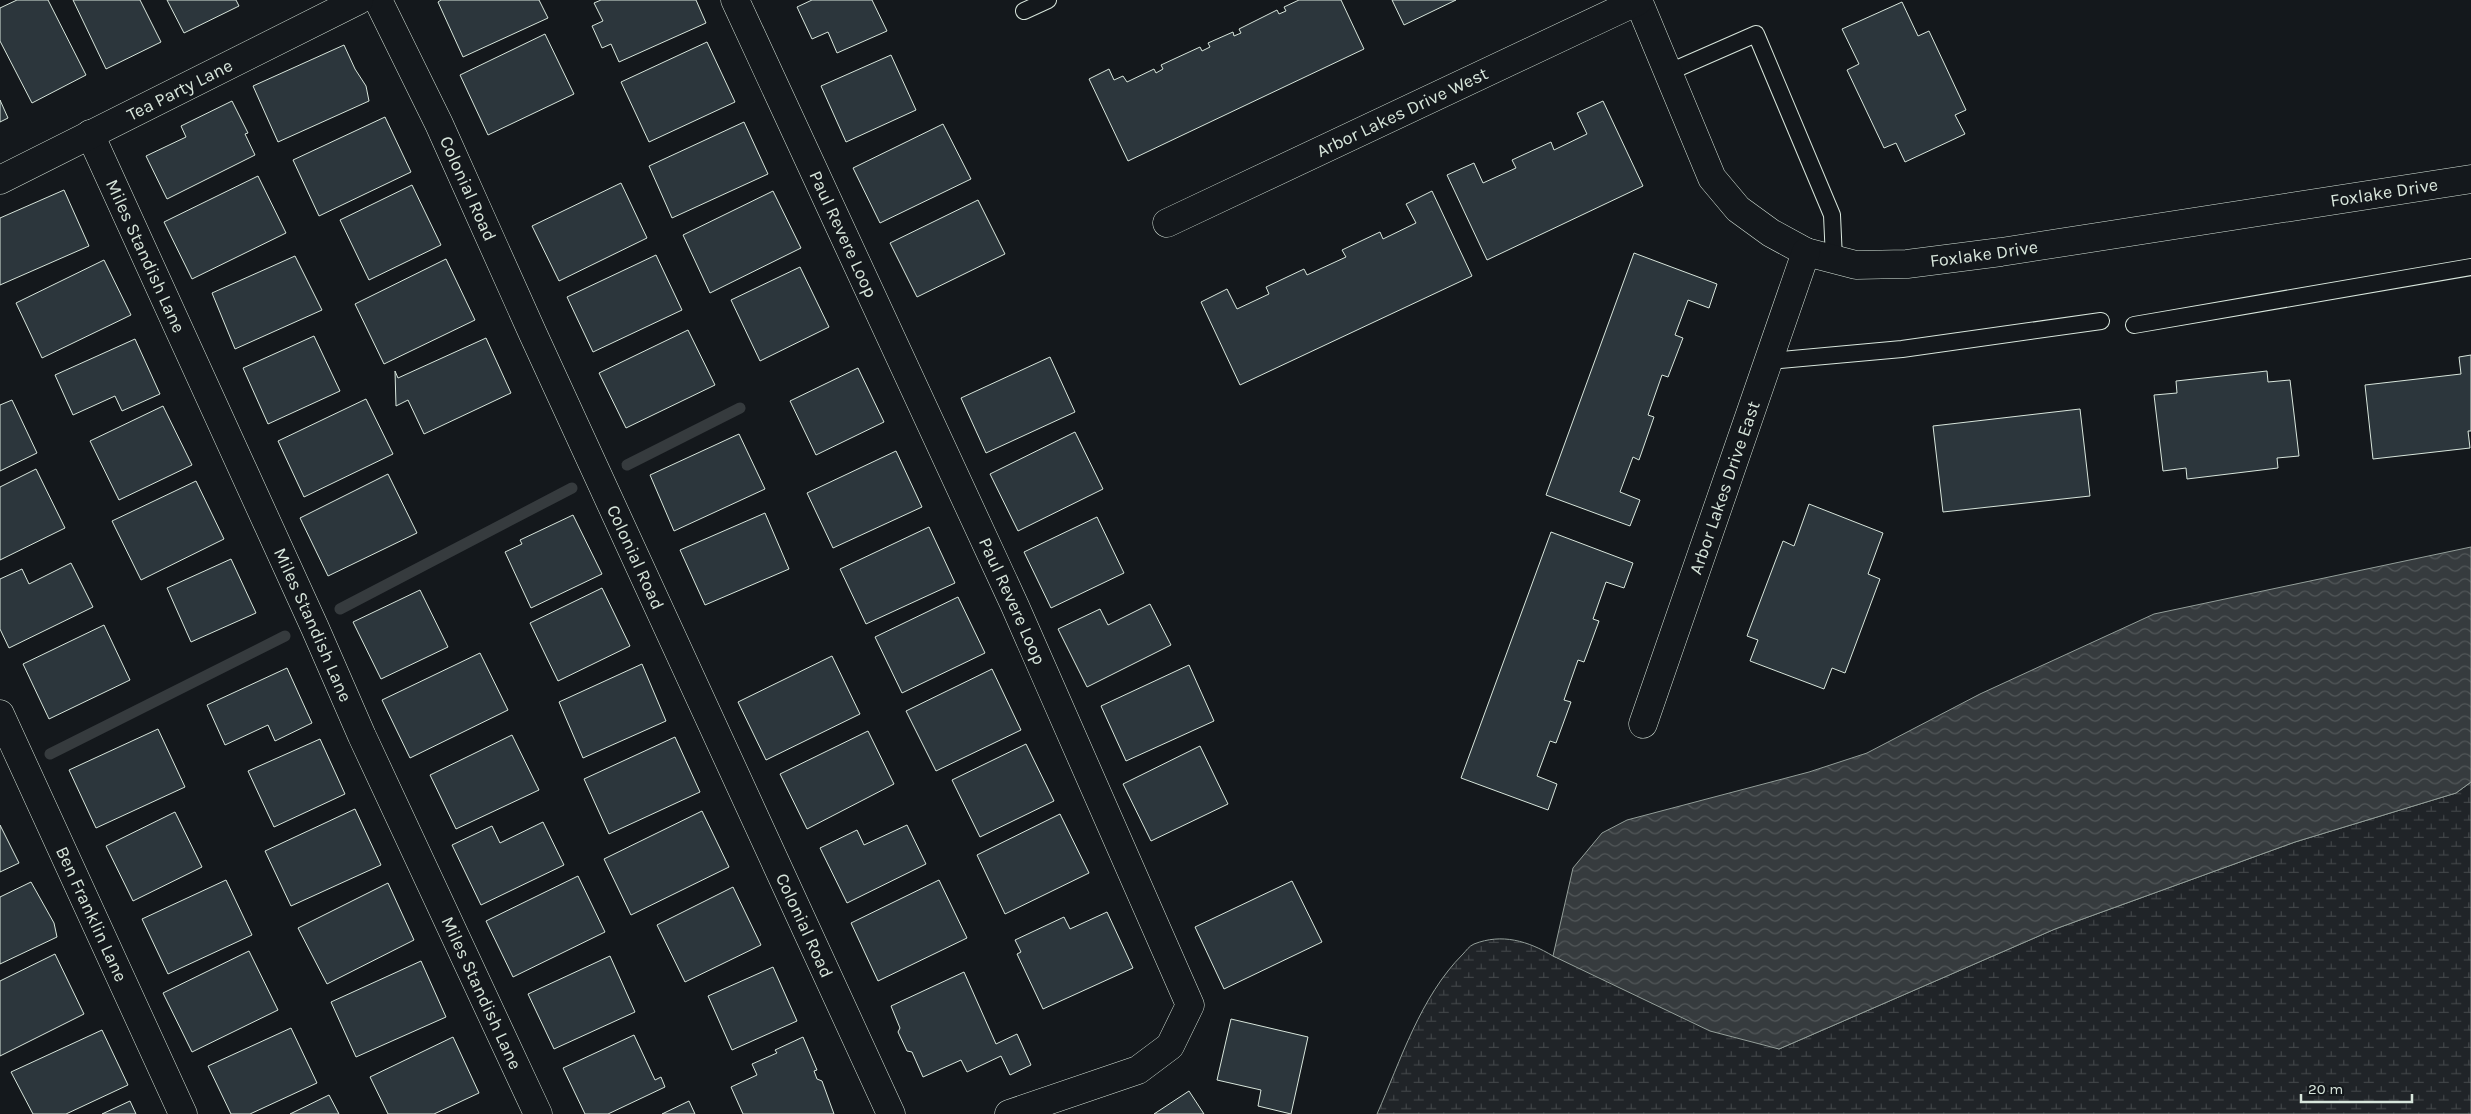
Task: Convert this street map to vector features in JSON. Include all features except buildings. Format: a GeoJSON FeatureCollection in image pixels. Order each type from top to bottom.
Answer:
{"type":"FeatureCollection","features":[{"type":"Feature","properties":{"kind":"street","name":"Tea Party Lane"},"geometry":{"type":"LineString","coordinates":[[0,180],[359,0]]}},
{"type":"Feature","properties":{"kind":"street","name":"Colonial Road"},"geometry":{"type":"LineString","coordinates":[[378,0],[439,124],[533,334],[891,1114]]}},
{"type":"Feature","properties":{"kind":"street","name":"Paul Revere Loop"},"geometry":{"type":"LineString","coordinates":[[735,0],[1015,606],[1190,1005],[1170,1046],[1138,1070],[1010,1114]]}},
{"type":"Feature","properties":{"kind":"street","name":"Foxlake Drive"},"geometry":{"type":"LineString","coordinates":[[1638,0],[1666,73],[1712,178],[1738,209],[1772,233],[1806,252],[1856,265],[1907,264],[2001,252],[2471,179]]}},
{"type":"Feature","properties":{"kind":"street","name":"Arbor Lakes Drive West"},"geometry":{"type":"LineString","coordinates":[[1167,223],[1638,0]]}},
{"type":"Feature","properties":{"kind":"street","name":"Miles Standish Lane"},"geometry":{"type":"LineString","coordinates":[[90,134],[259,503],[362,736],[538,1114]]}},
{"type":"Feature","properties":{"kind":"street","name":"Arbor Lakes Drive East"},"geometry":{"type":"LineString","coordinates":[[1643,724],[1806,252]]}},
{"type":"Feature","properties":{"kind":"street","name":"Ben Franklin Lane"},"geometry":{"type":"LineString","coordinates":[[0,714],[183,1114]]}},
{"type":"Feature","properties":{"kind":"lane"},"geometry":{"type":"LineString","coordinates":[[1024,11],[1048,0]]}},
{"type":"Feature","properties":{"kind":"lane"},"geometry":{"type":"LineString","coordinates":[[1666,73],[1756,34],[1832,215],[1834,260]]}},
{"type":"Feature","properties":{"kind":"lane"},"geometry":{"type":"LineString","coordinates":[[2134,325],[2471,267]]}},
{"type":"Feature","properties":{"kind":"lane"},"geometry":{"type":"LineString","coordinates":[[1769,361],[1902,349],[2101,321]]}},
{"type":"Feature","properties":{"kind":"green space"},"geometry":{"type":"Polygon","coordinates":[[[2471,782],[2471,1114],[1377,1114],[1423,1009],[1448,971],[1469,947],[1474,944],[1495,939],[1505,939],[1534,946],[1553,956],[1779,1049],[2055,929],[2295,842],[2456,793],[2471,782]]]}},
{"type":"Feature","properties":{"kind":"water"},"geometry":{"type":"Polygon","coordinates":[[[2471,547],[2471,782],[2456,793],[2295,842],[2055,929],[1779,1049],[1710,1031],[1553,956],[1573,868],[1602,833],[1627,820],[1809,772],[1867,753],[1980,694],[2154,614],[2471,547]]]}},
{"type":"Feature","properties":{"kind":"waterway"},"geometry":{"type":"LineString","coordinates":[[627,465],[740,408]]}},
{"type":"Feature","properties":{"kind":"waterway"},"geometry":{"type":"LineString","coordinates":[[340,609],[572,488]]}},
{"type":"Feature","properties":{"kind":"waterway"},"geometry":{"type":"LineString","coordinates":[[50,754],[285,636]]}}]}
